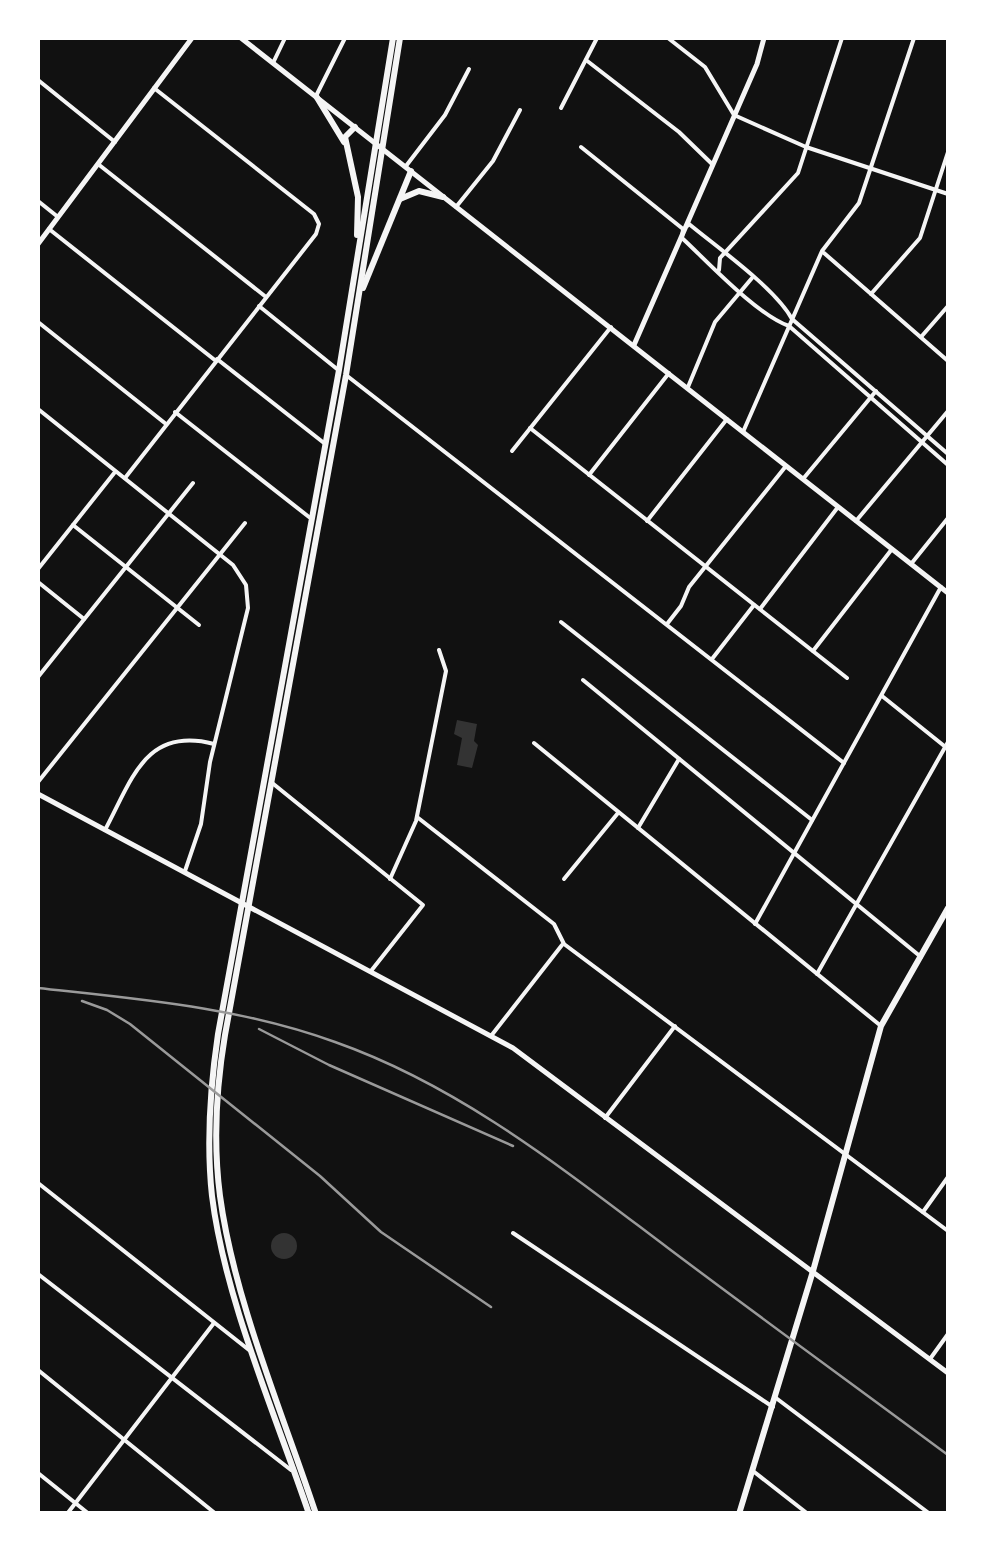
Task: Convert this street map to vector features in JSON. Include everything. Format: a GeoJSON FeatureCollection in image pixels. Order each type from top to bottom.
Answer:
{"type":"FeatureCollection","features":[{"type":"Feature","properties":{"kind":"main road"},"geometry":{"type":"LineString","coordinates":[[307,1511],[223,1256],[210,1167],[213,1107],[221,1035],[325,444],[358,298],[380,170],[393,38]]}},
{"type":"Feature","properties":{"kind":"main road"},"geometry":{"type":"LineString","coordinates":[[247,894],[271,782],[342,372],[372,165],[384,126],[400,38]]}},
{"type":"Feature","properties":{"kind":"main road"},"geometry":{"type":"LineString","coordinates":[[316,96],[346,145]]}},
{"type":"Feature","properties":{"kind":"main road"},"geometry":{"type":"LineString","coordinates":[[354,280],[358,197],[345,137],[355,127]]}},
{"type":"Feature","properties":{"kind":"main road"},"geometry":{"type":"LineString","coordinates":[[358,298],[409,169]]}},
{"type":"Feature","properties":{"kind":"main road"},"geometry":{"type":"LineString","coordinates":[[396,203],[410,192],[443,197]]}},
{"type":"Feature","properties":{"kind":"main road"},"geometry":{"type":"LineString","coordinates":[[739,1514],[813,1272],[881,1026],[948,908]]}},
{"type":"Feature","properties":{"kind":"main road"},"geometry":{"type":"LineString","coordinates":[[213,1107],[220,1195],[230,1254],[316,1514]]}},
{"type":"Feature","properties":{"kind":"street"},"geometry":{"type":"LineString","coordinates":[[38,244],[192,38]]}},
{"type":"Feature","properties":{"kind":"street"},"geometry":{"type":"LineString","coordinates":[[240,38],[948,594]]}},
{"type":"Feature","properties":{"kind":"street"},"geometry":{"type":"LineString","coordinates":[[274,63],[284,38]]}},
{"type":"Feature","properties":{"kind":"street"},"geometry":{"type":"LineString","coordinates":[[316,96],[346,38]]}},
{"type":"Feature","properties":{"kind":"street"},"geometry":{"type":"LineString","coordinates":[[561,108],[596,38]]}},
{"type":"Feature","properties":{"kind":"street"},"geometry":{"type":"LineString","coordinates":[[668,38],[705,67],[734,115],[806,147],[948,194]]}},
{"type":"Feature","properties":{"kind":"street"},"geometry":{"type":"LineString","coordinates":[[634,345],[764,38]]}},
{"type":"Feature","properties":{"kind":"street"},"geometry":{"type":"LineString","coordinates":[[721,273],[718,263],[725,254],[798,174],[842,38]]}},
{"type":"Feature","properties":{"kind":"street"},"geometry":{"type":"LineString","coordinates":[[742,432],[822,251],[854,212],[914,38]]}},
{"type":"Feature","properties":{"kind":"street"},"geometry":{"type":"LineString","coordinates":[[586,60],[680,132],[712,164]]}},
{"type":"Feature","properties":{"kind":"street"},"geometry":{"type":"LineString","coordinates":[[409,169],[445,115],[469,69]]}},
{"type":"Feature","properties":{"kind":"street"},"geometry":{"type":"LineString","coordinates":[[38,80],[115,142]]}},
{"type":"Feature","properties":{"kind":"street"},"geometry":{"type":"LineString","coordinates":[[124,479],[316,234],[319,224],[314,214],[154,88]]}},
{"type":"Feature","properties":{"kind":"street"},"geometry":{"type":"LineString","coordinates":[[456,207],[493,161],[520,110]]}},
{"type":"Feature","properties":{"kind":"street"},"geometry":{"type":"LineString","coordinates":[[581,146],[683,230]]}},
{"type":"Feature","properties":{"kind":"street"},"geometry":{"type":"LineString","coordinates":[[871,294],[920,238],[948,152]]}},
{"type":"Feature","properties":{"kind":"street"},"geometry":{"type":"LineString","coordinates":[[98,164],[266,297]]}},
{"type":"Feature","properties":{"kind":"street"},"geometry":{"type":"LineString","coordinates":[[38,201],[58,217]]}},
{"type":"Feature","properties":{"kind":"street"},"geometry":{"type":"LineString","coordinates":[[948,454],[690,224],[683,230],[682,238],[740,290],[789,326],[948,464]]}},
{"type":"Feature","properties":{"kind":"street"},"geometry":{"type":"LineString","coordinates":[[49,229],[325,444]]}},
{"type":"Feature","properties":{"kind":"street"},"geometry":{"type":"LineString","coordinates":[[822,251],[948,361]]}},
{"type":"Feature","properties":{"kind":"street"},"geometry":{"type":"LineString","coordinates":[[688,388],[715,322],[752,278]]}},
{"type":"Feature","properties":{"kind":"street"},"geometry":{"type":"LineString","coordinates":[[259,306],[844,763]]}},
{"type":"Feature","properties":{"kind":"street"},"geometry":{"type":"LineString","coordinates":[[921,337],[948,306]]}},
{"type":"Feature","properties":{"kind":"street"},"geometry":{"type":"LineString","coordinates":[[38,322],[166,424]]}},
{"type":"Feature","properties":{"kind":"street"},"geometry":{"type":"LineString","coordinates":[[512,451],[611,328]]}},
{"type":"Feature","properties":{"kind":"street"},"geometry":{"type":"LineString","coordinates":[[589,475],[669,373]]}},
{"type":"Feature","properties":{"kind":"street"},"geometry":{"type":"LineString","coordinates":[[803,478],[876,390]]}},
{"type":"Feature","properties":{"kind":"street"},"geometry":{"type":"LineString","coordinates":[[38,409],[220,554],[242,577],[248,601],[214,744],[202,824],[185,871]]}},
{"type":"Feature","properties":{"kind":"street"},"geometry":{"type":"LineString","coordinates":[[856,521],[948,411]]}},
{"type":"Feature","properties":{"kind":"street"},"geometry":{"type":"LineString","coordinates":[[176,412],[312,519]]}},
{"type":"Feature","properties":{"kind":"street"},"geometry":{"type":"LineString","coordinates":[[647,521],[727,420]]}},
{"type":"Feature","properties":{"kind":"street"},"geometry":{"type":"LineString","coordinates":[[530,428],[847,678]]}},
{"type":"Feature","properties":{"kind":"street"},"geometry":{"type":"LineString","coordinates":[[667,624],[706,567],[786,466]]}},
{"type":"Feature","properties":{"kind":"street"},"geometry":{"type":"LineString","coordinates":[[38,569],[115,472]]}},
{"type":"Feature","properties":{"kind":"street"},"geometry":{"type":"LineString","coordinates":[[38,677],[192,483]]}},
{"type":"Feature","properties":{"kind":"street"},"geometry":{"type":"LineString","coordinates":[[760,610],[838,507]]}},
{"type":"Feature","properties":{"kind":"street"},"geometry":{"type":"LineString","coordinates":[[911,564],[948,518]]}},
{"type":"Feature","properties":{"kind":"street"},"geometry":{"type":"LineString","coordinates":[[38,782],[245,523]]}},
{"type":"Feature","properties":{"kind":"street"},"geometry":{"type":"LineString","coordinates":[[72,525],[200,625]]}},
{"type":"Feature","properties":{"kind":"street"},"geometry":{"type":"LineString","coordinates":[[813,651],[892,549]]}},
{"type":"Feature","properties":{"kind":"street"},"geometry":{"type":"LineString","coordinates":[[38,582],[84,619]]}},
{"type":"Feature","properties":{"kind":"street"},"geometry":{"type":"LineString","coordinates":[[755,924],[941,588]]}},
{"type":"Feature","properties":{"kind":"street"},"geometry":{"type":"LineString","coordinates":[[712,660],[754,605]]}},
{"type":"Feature","properties":{"kind":"street"},"geometry":{"type":"LineString","coordinates":[[561,622],[812,820]]}},
{"type":"Feature","properties":{"kind":"street"},"geometry":{"type":"LineString","coordinates":[[390,879],[417,816],[446,671],[439,650]]}},
{"type":"Feature","properties":{"kind":"street"},"geometry":{"type":"LineString","coordinates":[[583,680],[920,957]]}},
{"type":"Feature","properties":{"kind":"street"},"geometry":{"type":"LineString","coordinates":[[816,974],[948,746],[881,695]]}},
{"type":"Feature","properties":{"kind":"street"},"geometry":{"type":"LineString","coordinates":[[105,830],[141,764],[154,750],[177,740],[214,744]]}},
{"type":"Feature","properties":{"kind":"street"},"geometry":{"type":"LineString","coordinates":[[534,743],[881,1026]]}},
{"type":"Feature","properties":{"kind":"street"},"geometry":{"type":"LineString","coordinates":[[638,828],[679,758]]}},
{"type":"Feature","properties":{"kind":"street"},"geometry":{"type":"LineString","coordinates":[[271,782],[423,905],[371,971]]}},
{"type":"Feature","properties":{"kind":"street"},"geometry":{"type":"LineString","coordinates":[[38,794],[513,1048],[948,1373]]}},
{"type":"Feature","properties":{"kind":"street"},"geometry":{"type":"LineString","coordinates":[[564,879],[619,812]]}},
{"type":"Feature","properties":{"kind":"street"},"geometry":{"type":"LineString","coordinates":[[417,816],[554,924],[564,944],[948,1231]]}},
{"type":"Feature","properties":{"kind":"street"},"geometry":{"type":"LineString","coordinates":[[491,1036],[564,944]]}},
{"type":"Feature","properties":{"kind":"street"},"geometry":{"type":"LineString","coordinates":[[605,1118],[675,1026]]}},
{"type":"Feature","properties":{"kind":"street"},"geometry":{"type":"LineString","coordinates":[[924,1212],[948,1177]]}},
{"type":"Feature","properties":{"kind":"street"},"geometry":{"type":"LineString","coordinates":[[38,1183],[254,1354]]}},
{"type":"Feature","properties":{"kind":"street"},"geometry":{"type":"LineString","coordinates":[[513,1233],[773,1407]]}},
{"type":"Feature","properties":{"kind":"street"},"geometry":{"type":"LineString","coordinates":[[38,1274],[294,1472]]}},
{"type":"Feature","properties":{"kind":"street"},"geometry":{"type":"LineString","coordinates":[[67,1514],[214,1323]]}},
{"type":"Feature","properties":{"kind":"street"},"geometry":{"type":"LineString","coordinates":[[930,1359],[948,1334]]}},
{"type":"Feature","properties":{"kind":"street"},"geometry":{"type":"LineString","coordinates":[[38,1370],[216,1514]]}},
{"type":"Feature","properties":{"kind":"street"},"geometry":{"type":"LineString","coordinates":[[776,1398],[930,1514]]}},
{"type":"Feature","properties":{"kind":"street"},"geometry":{"type":"LineString","coordinates":[[752,1470],[808,1514]]}},
{"type":"Feature","properties":{"kind":"street"},"geometry":{"type":"LineString","coordinates":[[38,1473],[88,1514]]}},
{"type":"Feature","properties":{"kind":"shaded area"},"geometry":{"type":"Polygon","coordinates":[[[457,720],[477,724],[474,741],[478,745],[472,768],[457,765],[462,738],[454,734],[457,720]]]}},
{"type":"Feature","properties":{"kind":"shaded area"},"geometry":{"type":"Polygon","coordinates":[[[284,1233],[294,1236],[294,1256],[284,1259],[274,1256],[271,1246],[274,1236],[284,1233]]]}},
{"type":"Feature","properties":{"kind":"railway"},"geometry":{"type":"LineString","coordinates":[[38,988],[188,1006],[262,1020],[335,1042],[425,1082],[549,1160],[948,1455]]}},
{"type":"Feature","properties":{"kind":"railway"},"geometry":{"type":"LineString","coordinates":[[82,1001],[130,1024],[320,1176],[381,1232],[491,1307]]}},
{"type":"Feature","properties":{"kind":"railway"},"geometry":{"type":"LineString","coordinates":[[259,1029],[329,1065],[513,1146]]}}]}
